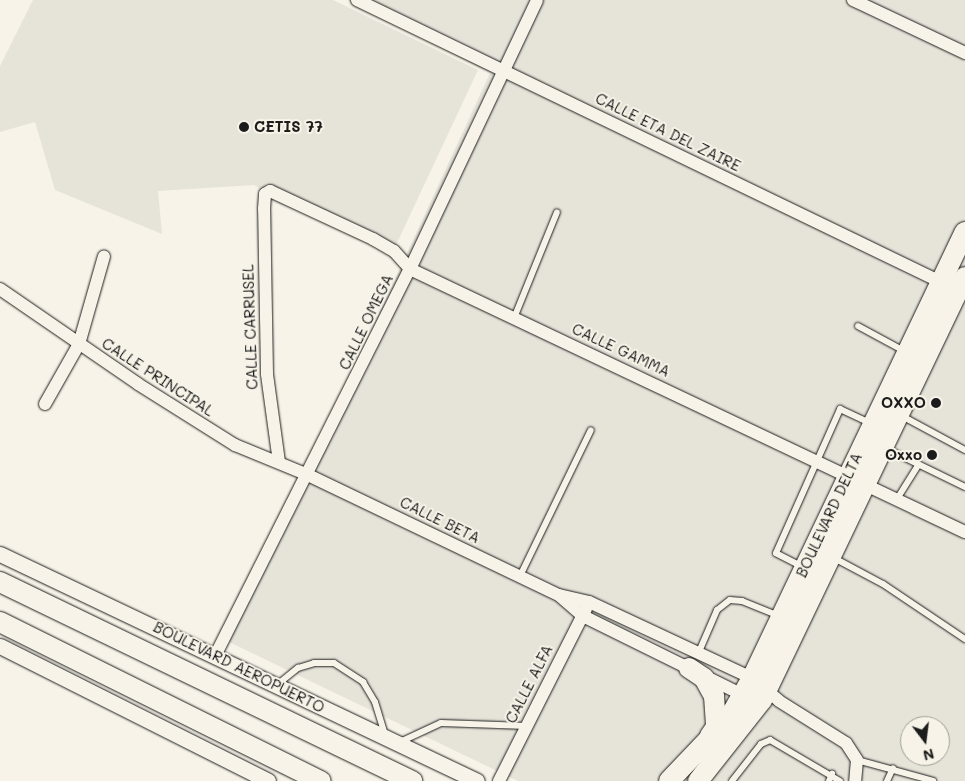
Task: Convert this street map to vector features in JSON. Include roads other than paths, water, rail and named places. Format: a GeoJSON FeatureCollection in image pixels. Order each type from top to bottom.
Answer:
{"type":"FeatureCollection","features":[{"type":"Feature","properties":{"kind":"main road","name":"BOULEVARD DELTA"},"geometry":{"type":"LineString","coordinates":[[669,781],[729,718],[761,693],[780,617],[805,568],[857,479],[884,447],[957,286],[965,232]]}},
{"type":"Feature","properties":{"kind":"main road","name":"BOULEVARD DELTA"},"geometry":{"type":"LineString","coordinates":[[698,781],[761,693],[830,556],[857,479],[872,424],[907,352],[957,286]]}},
{"type":"Feature","properties":{"kind":"main road","name":"BOULEVARD AEROPUERTO"},"geometry":{"type":"LineString","coordinates":[[0,582],[412,781]]}},
{"type":"Feature","properties":{"kind":"main road"},"geometry":{"type":"LineString","coordinates":[[0,622],[321,781]]}},
{"type":"Feature","properties":{"kind":"main road"},"geometry":{"type":"LineString","coordinates":[[694,661],[716,704],[716,727],[704,744]]}},
{"type":"Feature","properties":{"kind":"street","name":"CALLE ETA DEL ZAIRE"},"geometry":{"type":"LineString","coordinates":[[357,0],[957,286]]}},
{"type":"Feature","properties":{"kind":"street","name":"CALLE OMEGA"},"geometry":{"type":"LineString","coordinates":[[216,654],[308,475],[410,269],[538,0]]}},
{"type":"Feature","properties":{"kind":"street"},"geometry":{"type":"LineString","coordinates":[[854,0],[965,53]]}},
{"type":"Feature","properties":{"kind":"street","name":"CALLE GAMMA"},"geometry":{"type":"LineString","coordinates":[[268,192],[283,195],[373,239],[394,251],[410,269],[857,479],[965,532]]}},
{"type":"Feature","properties":{"kind":"street","name":"CALLE CARRUSEL"},"geometry":{"type":"LineString","coordinates":[[268,192],[264,209],[267,374],[279,462]]}},
{"type":"Feature","properties":{"kind":"street"},"geometry":{"type":"LineString","coordinates":[[45,404],[80,344],[104,256]]}},
{"type":"Feature","properties":{"kind":"street","name":"CALLE PRINCIPAL"},"geometry":{"type":"LineString","coordinates":[[0,289],[215,433],[308,475]]}},
{"type":"Feature","properties":{"kind":"street","name":"CALLE BETA"},"geometry":{"type":"LineString","coordinates":[[308,475],[559,595],[589,602],[694,661],[761,693]]}},
{"type":"Feature","properties":{"kind":"street","name":"BOULEVARD AEROPUERTO"},"geometry":{"type":"LineString","coordinates":[[0,554],[216,654],[276,685],[477,781]]}},
{"type":"Feature","properties":{"kind":"street","name":"CALLE BETA"},"geometry":{"type":"LineString","coordinates":[[559,595],[582,616],[694,661],[761,693],[846,743],[857,760]]}},
{"type":"Feature","properties":{"kind":"street","name":"CALLE ALFA"},"geometry":{"type":"LineString","coordinates":[[498,781],[589,602]]}},
{"type":"Feature","properties":{"kind":"street"},"geometry":{"type":"LineString","coordinates":[[0,646],[268,781]]}},
{"type":"Feature","properties":{"kind":"street"},"geometry":{"type":"LineString","coordinates":[[855,781],[857,760]]}},
{"type":"Feature","properties":{"kind":"lane"},"geometry":{"type":"LineString","coordinates":[[514,318],[557,212]]}},
{"type":"Feature","properties":{"kind":"lane"},"geometry":{"type":"LineString","coordinates":[[858,326],[907,352]]}},
{"type":"Feature","properties":{"kind":"lane"},"geometry":{"type":"LineString","coordinates":[[805,568],[776,554],[840,409],[872,424]]}},
{"type":"Feature","properties":{"kind":"lane"},"geometry":{"type":"LineString","coordinates":[[900,414],[965,450]]}},
{"type":"Feature","properties":{"kind":"lane"},"geometry":{"type":"LineString","coordinates":[[520,576],[591,430]]}},
{"type":"Feature","properties":{"kind":"lane"},"geometry":{"type":"LineString","coordinates":[[884,447],[965,487]]}},
{"type":"Feature","properties":{"kind":"lane"},"geometry":{"type":"LineString","coordinates":[[898,499],[918,465]]}},
{"type":"Feature","properties":{"kind":"lane"},"geometry":{"type":"LineString","coordinates":[[830,556],[883,584],[965,639]]}},
{"type":"Feature","properties":{"kind":"lane"},"geometry":{"type":"LineString","coordinates":[[694,661],[718,610],[730,600],[742,601],[780,617]]}},
{"type":"Feature","properties":{"kind":"lane"},"geometry":{"type":"LineString","coordinates":[[276,685],[298,668],[334,663],[363,682],[375,702],[385,736]]}},
{"type":"Feature","properties":{"kind":"lane"},"geometry":{"type":"LineString","coordinates":[[399,743],[441,722],[527,726]]}},
{"type":"Feature","properties":{"kind":"lane"},"geometry":{"type":"LineString","coordinates":[[732,781],[761,744],[770,740],[832,774],[840,781]]}},
{"type":"Feature","properties":{"kind":"lane"},"geometry":{"type":"LineString","coordinates":[[857,760],[893,768],[933,781]]}},
{"type":"Feature","properties":{"kind":"lane"},"geometry":{"type":"LineString","coordinates":[[887,781],[893,768]]}},
{"type":"Feature","properties":{"kind":"lane"},"geometry":{"type":"LineString","coordinates":[[829,781],[832,774]]}},
{"type":"Feature","properties":{"kind":"place","name":"CETIS 77"},"geometry":{"type":"Point","coordinates":[244,127]}},
{"type":"Feature","properties":{"kind":"place","name":"OXXO"},"geometry":{"type":"Point","coordinates":[936,403]}},
{"type":"Feature","properties":{"kind":"place","name":"Oxxo"},"geometry":{"type":"Point","coordinates":[932,455]}}]}
